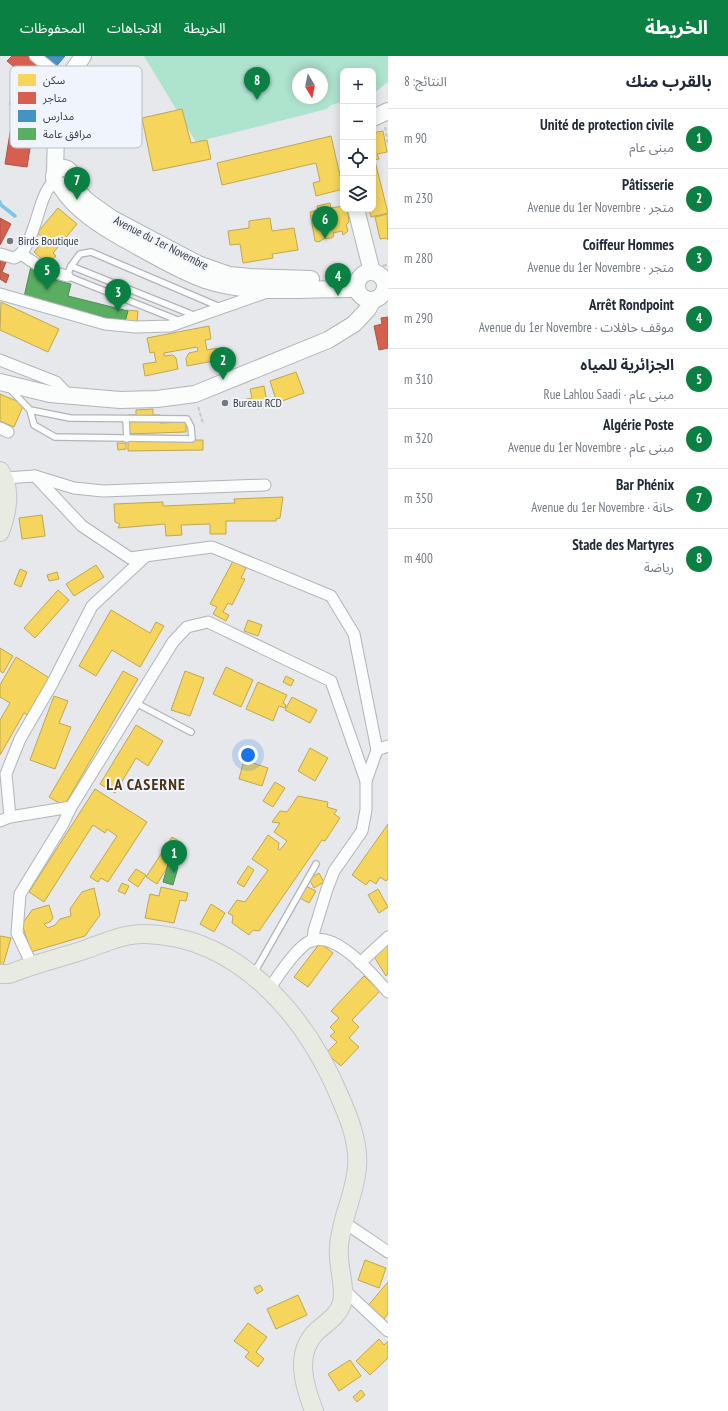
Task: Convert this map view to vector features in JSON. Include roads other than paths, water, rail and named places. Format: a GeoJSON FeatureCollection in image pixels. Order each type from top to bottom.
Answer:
{"type":"FeatureCollection","features":[{"type":"Feature","properties":{"kind":"main road"},"geometry":{"type":"LineString","coordinates":[[2,527],[8,500],[3,475]]}},
{"type":"Feature","properties":{"kind":"main road"},"geometry":{"type":"LineString","coordinates":[[0,974],[9,974],[32,965],[115,939],[144,934],[171,936],[198,943],[253,975],[269,989],[297,1019],[330,1073],[348,1117],[355,1142],[357,1165],[356,1180],[338,1248],[342,1288],[341,1304],[337,1313],[308,1341],[304,1350],[302,1364],[308,1395],[314,1411]]}},
{"type":"Feature","properties":{"kind":"street"},"geometry":{"type":"LineString","coordinates":[[35,56],[47,66]]}},
{"type":"Feature","properties":{"kind":"street","name":"Avenue du 1er Novembre"},"geometry":{"type":"LineString","coordinates":[[76,66],[83,56]]}},
{"type":"Feature","properties":{"kind":"street","name":"Avenue du 1er Novembre"},"geometry":{"type":"LineString","coordinates":[[59,148],[61,180],[76,206],[109,230],[206,280],[226,285],[272,290],[363,280]]}},
{"type":"Feature","properties":{"kind":"street"},"geometry":{"type":"LineString","coordinates":[[0,254],[9,258],[21,254],[40,209],[43,198],[61,180]]}},
{"type":"Feature","properties":{"kind":"street","name":"Avenue du 1er Novembre"},"geometry":{"type":"LineString","coordinates":[[61,180],[111,218],[156,243],[210,269],[250,277],[363,280]]}},
{"type":"Feature","properties":{"kind":"street"},"geometry":{"type":"LineString","coordinates":[[356,212],[364,299],[378,299],[384,292],[385,283],[380,275],[363,280]]}},
{"type":"Feature","properties":{"kind":"street"},"geometry":{"type":"LineString","coordinates":[[21,254],[45,270],[69,271]]}},
{"type":"Feature","properties":{"kind":"street"},"geometry":{"type":"LineString","coordinates":[[0,294],[105,324],[136,327],[170,326],[272,290]]}},
{"type":"Feature","properties":{"kind":"street"},"geometry":{"type":"LineString","coordinates":[[2,383],[50,394],[120,400],[157,399],[195,394],[328,340],[354,324],[368,309],[373,300]]}},
{"type":"Feature","properties":{"kind":"street"},"geometry":{"type":"LineString","coordinates":[[0,360],[56,382],[68,395]]}},
{"type":"Feature","properties":{"kind":"street"},"geometry":{"type":"LineString","coordinates":[[3,475],[35,476],[74,488],[103,491],[265,485]]}},
{"type":"Feature","properties":{"kind":"street"},"geometry":{"type":"LineString","coordinates":[[35,476],[82,526],[130,558],[212,547],[331,596],[354,634],[377,750],[366,781]]}},
{"type":"Feature","properties":{"kind":"street"},"geometry":{"type":"LineString","coordinates":[[71,807],[5,819],[6,774],[20,739],[52,684],[92,606],[146,556]]}},
{"type":"Feature","properties":{"kind":"street"},"geometry":{"type":"LineString","coordinates":[[32,965],[17,933],[20,894],[63,824],[71,807],[173,642],[187,627],[208,622],[331,681],[366,781],[366,810],[362,831],[334,871],[314,931],[313,941]]}},
{"type":"Feature","properties":{"kind":"street"},"geometry":{"type":"LineString","coordinates":[[377,750],[388,746]]}},
{"type":"Feature","properties":{"kind":"street"},"geometry":{"type":"LineString","coordinates":[[360,963],[388,937]]}},
{"type":"Feature","properties":{"kind":"street"},"geometry":{"type":"LineString","coordinates":[[269,989],[285,966],[304,944],[318,938],[335,942],[360,963],[388,992]]}},
{"type":"Feature","properties":{"kind":"street"},"geometry":{"type":"LineString","coordinates":[[345,1223],[388,1252]]}},
{"type":"Feature","properties":{"kind":"street"},"geometry":{"type":"LineString","coordinates":[[342,1288],[388,1331]]}},
{"type":"Feature","properties":{"kind":"lane"},"geometry":{"type":"LineString","coordinates":[[69,271],[80,254],[91,252],[222,308]]}},
{"type":"Feature","properties":{"kind":"lane"},"geometry":{"type":"LineString","coordinates":[[69,271],[198,317]]}},
{"type":"Feature","properties":{"kind":"lane"},"geometry":{"type":"LineString","coordinates":[[69,271],[182,322]]}},
{"type":"Feature","properties":{"kind":"lane"},"geometry":{"type":"LineString","coordinates":[[2,383],[30,410],[34,425],[55,437],[192,439],[191,427],[186,418],[126,420],[70,418],[30,410]]}},
{"type":"Feature","properties":{"kind":"lane"},"geometry":{"type":"LineString","coordinates":[[126,420],[127,439]]}},
{"type":"Feature","properties":{"kind":"lane"},"geometry":{"type":"LineString","coordinates":[[136,703],[191,732]]}},
{"type":"Feature","properties":{"kind":"lane"},"geometry":{"type":"LineString","coordinates":[[253,975],[316,864]]}},
{"type":"Feature","properties":{"kind":"waterway"},"geometry":{"type":"LineString","coordinates":[[0,202],[1,205],[15,216]]}},
{"type":"Feature","properties":{"kind":"place","name":"Stade des Martyres"},"geometry":{"type":"Point","coordinates":[257,100]}},
{"type":"Feature","properties":{"kind":"place","name":"Bar Phénix"},"geometry":{"type":"Point","coordinates":[77,200]}},
{"type":"Feature","properties":{"kind":"place","name":"Algérie Poste"},"geometry":{"type":"Point","coordinates":[325,239]}},
{"type":"Feature","properties":{"kind":"place","name":"Birds Boutique"},"geometry":{"type":"Point","coordinates":[10,241]}},
{"type":"Feature","properties":{"kind":"place","name":"الجزائرية للمياه"},"geometry":{"type":"Point","coordinates":[47,290]}},
{"type":"Feature","properties":{"kind":"place","name":"Arrêt Rondpoint"},"geometry":{"type":"Point","coordinates":[338,296]}},
{"type":"Feature","properties":{"kind":"place","name":"Coiffeur Hommes"},"geometry":{"type":"Point","coordinates":[118,312]}},
{"type":"Feature","properties":{"kind":"place","name":"Pâtisserie"},"geometry":{"type":"Point","coordinates":[223,380]}},
{"type":"Feature","properties":{"kind":"place","name":"Bureau RCD"},"geometry":{"type":"Point","coordinates":[225,403]}},
{"type":"Feature","properties":{"kind":"place","name":"Unité de protection civile"},"geometry":{"type":"Point","coordinates":[174,873]}},
{"type":"Feature","properties":{"kind":"district","name":"LA CASERNE"},"geometry":{"type":"Point","coordinates":[146,784]}}]}
